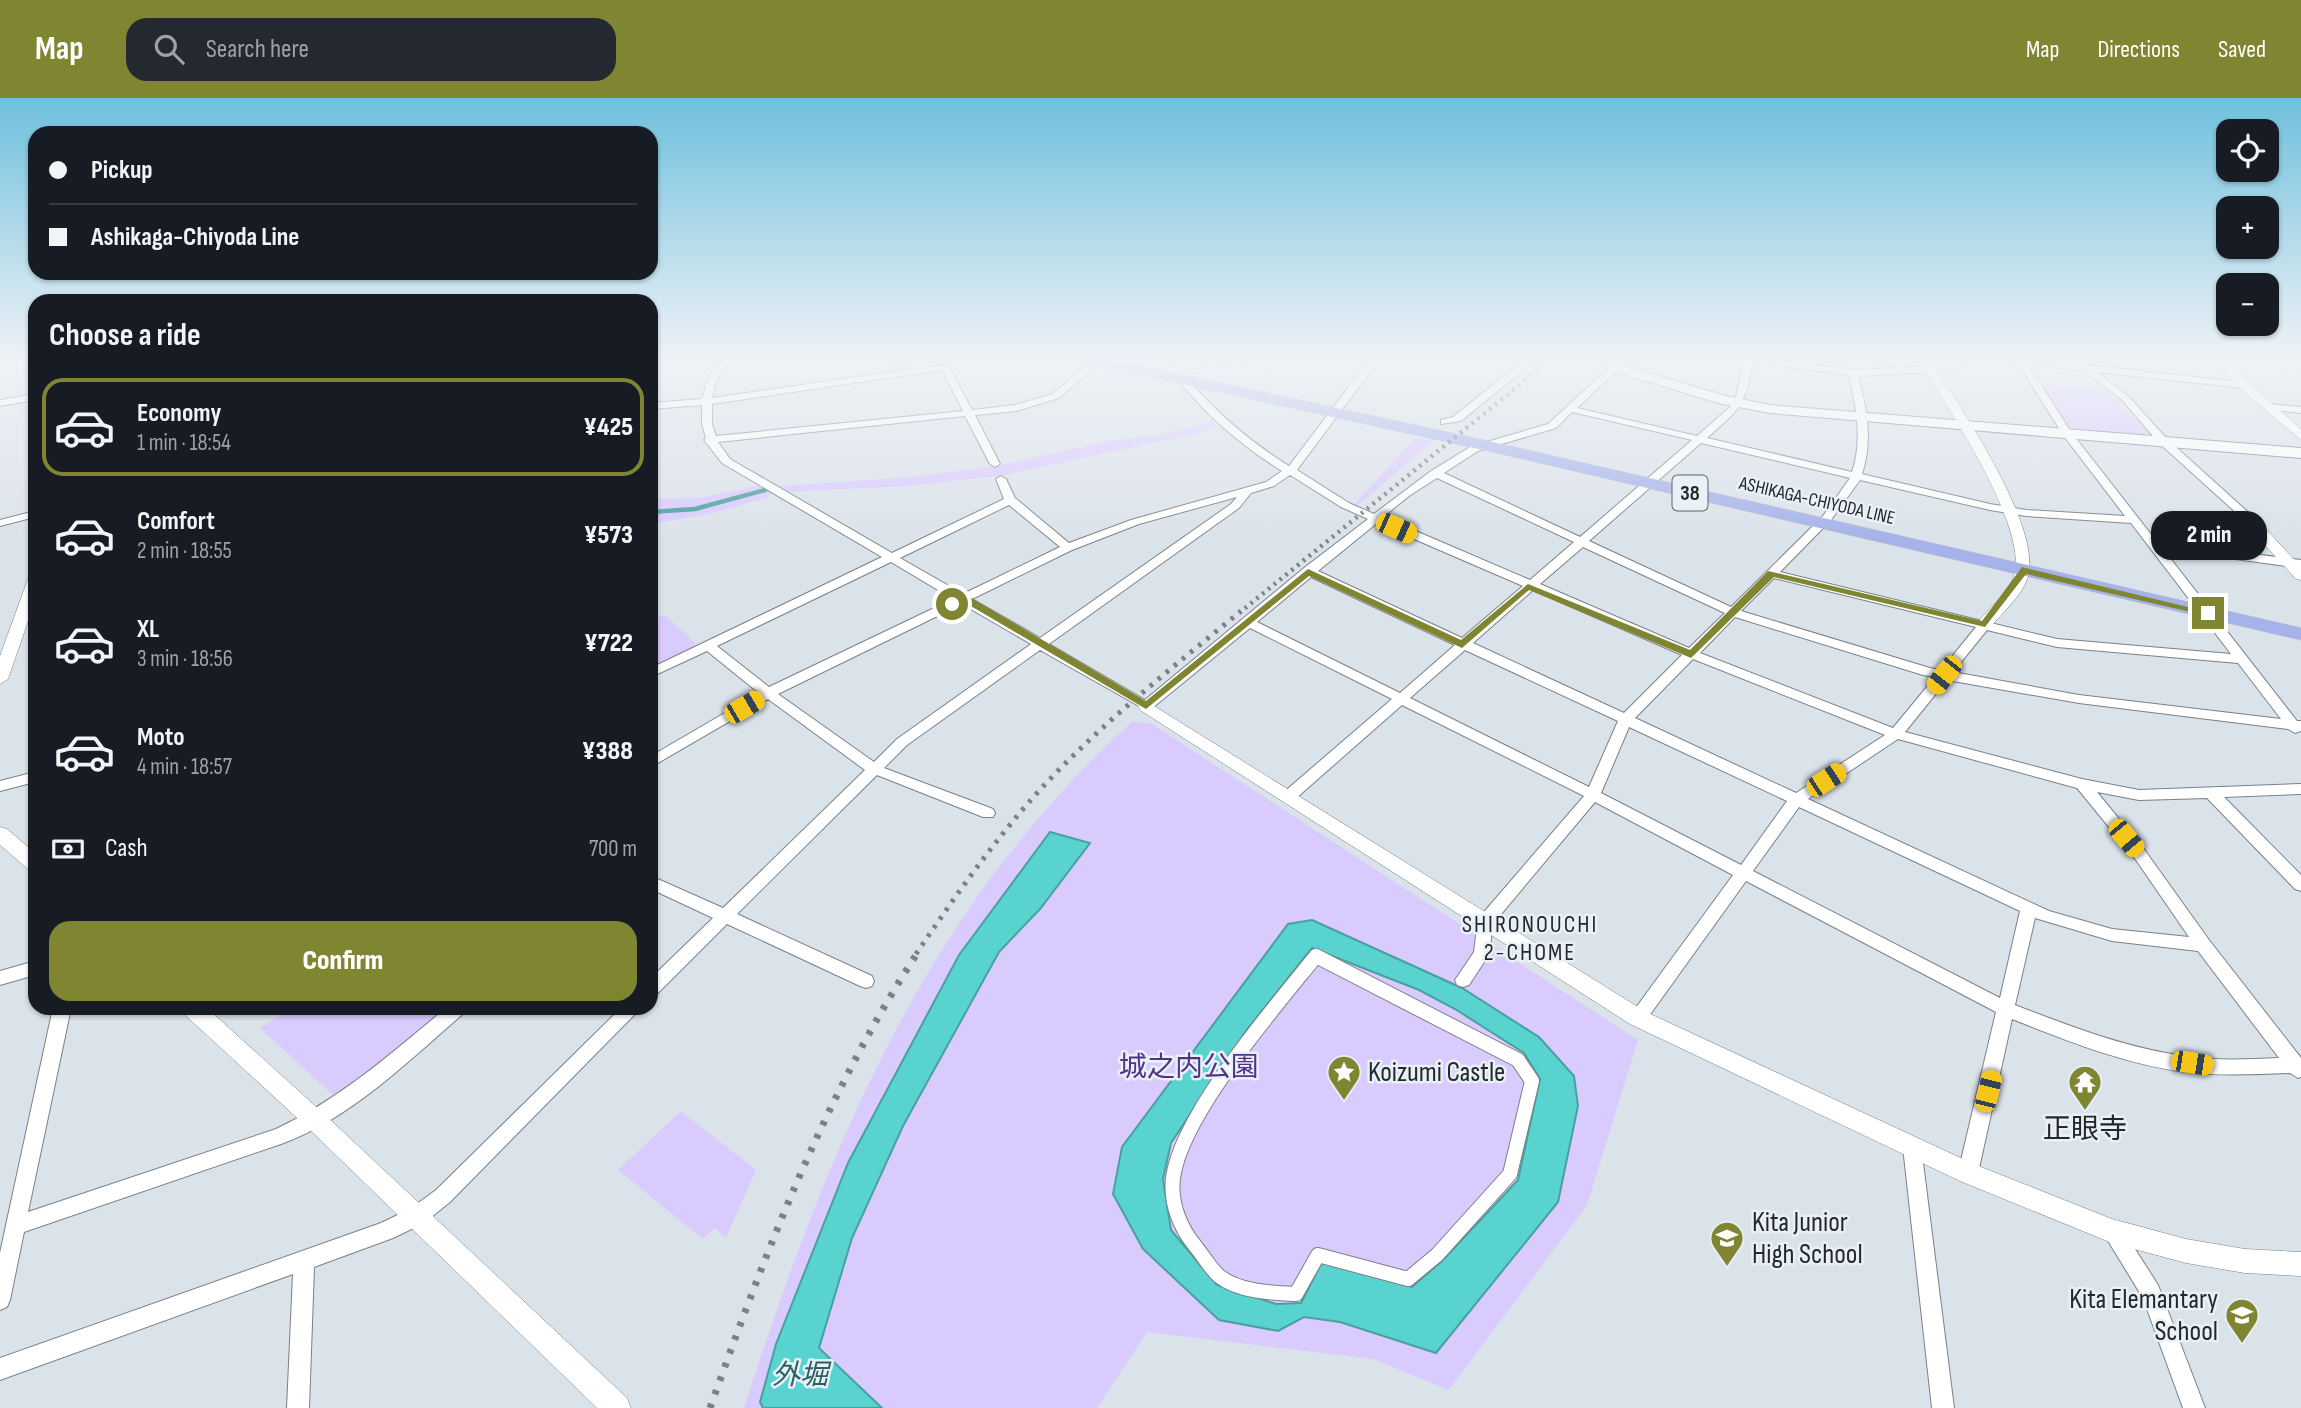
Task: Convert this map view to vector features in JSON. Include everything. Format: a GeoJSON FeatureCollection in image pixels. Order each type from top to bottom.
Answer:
{"type":"FeatureCollection","features":[{"type":"Feature","properties":{"kind":"main road","name":"ASHIKAGA-CHIYODA LINE"},"geometry":{"type":"LineString","coordinates":[[1358,417],[2301,634]]}},
{"type":"Feature","properties":{"kind":"main road"},"geometry":{"type":"LineString","coordinates":[[1865,417],[2301,453]]}},
{"type":"Feature","properties":{"kind":"street"},"geometry":{"type":"LineString","coordinates":[[706,417],[709,439],[716,451],[739,470],[892,556],[1146,706],[1484,923],[1638,1018],[1968,1173],[2112,1231],[2198,1254],[2245,1261],[2301,1264]]}},
{"type":"Feature","properties":{"kind":"street"},"geometry":{"type":"LineString","coordinates":[[709,439],[945,417]]}},
{"type":"Feature","properties":{"kind":"street"},"geometry":{"type":"LineString","coordinates":[[969,417],[995,464]]}},
{"type":"Feature","properties":{"kind":"street"},"geometry":{"type":"LineString","coordinates":[[1217,417],[1290,472],[1374,519],[1691,654],[1896,734],[2082,784],[2139,796],[2301,789]]}},
{"type":"Feature","properties":{"kind":"street"},"geometry":{"type":"LineString","coordinates":[[658,758],[768,693],[1068,548],[1135,522],[1246,492],[1290,472],[1331,417]]}},
{"type":"Feature","properties":{"kind":"street"},"geometry":{"type":"LineString","coordinates":[[1445,422],[1459,417]]}},
{"type":"Feature","properties":{"kind":"street"},"geometry":{"type":"LineString","coordinates":[[1146,706],[1374,519],[1435,474],[1484,445],[1548,428],[1561,417]]}},
{"type":"Feature","properties":{"kind":"street"},"geometry":{"type":"LineString","coordinates":[[1605,417],[2009,510],[2135,520]]}},
{"type":"Feature","properties":{"kind":"street"},"geometry":{"type":"LineString","coordinates":[[1289,796],[1723,417]]}},
{"type":"Feature","properties":{"kind":"street"},"geometry":{"type":"LineString","coordinates":[[1463,980],[1482,953],[1484,923],[1593,795],[1625,720],[1821,523],[1856,476],[1863,417]]}},
{"type":"Feature","properties":{"kind":"street"},"geometry":{"type":"LineString","coordinates":[[1638,1018],[1795,801],[1896,734],[2019,579],[2023,560],[2009,510],[1957,417]]}},
{"type":"Feature","properties":{"kind":"street"},"geometry":{"type":"LineString","coordinates":[[2057,417],[2298,729]]}},
{"type":"Feature","properties":{"kind":"street"},"geometry":{"type":"LineString","coordinates":[[2142,417],[2163,441],[2295,564],[2301,576]]}},
{"type":"Feature","properties":{"kind":"street"},"geometry":{"type":"LineString","coordinates":[[2280,417],[2301,436]]}},
{"type":"Feature","properties":{"kind":"street"},"geometry":{"type":"LineString","coordinates":[[1435,474],[1732,612],[1944,675],[2079,699],[2298,729]]}},
{"type":"Feature","properties":{"kind":"street"},"geometry":{"type":"LineString","coordinates":[[1001,478],[1010,500],[1068,548]]}},
{"type":"Feature","properties":{"kind":"street"},"geometry":{"type":"LineString","coordinates":[[658,982],[874,769],[918,730],[1235,506],[1246,492]]}},
{"type":"Feature","properties":{"kind":"street"},"geometry":{"type":"LineString","coordinates":[[658,670],[1010,500]]}},
{"type":"Feature","properties":{"kind":"street"},"geometry":{"type":"LineString","coordinates":[[0,523],[28,516]]}},
{"type":"Feature","properties":{"kind":"street"},"geometry":{"type":"LineString","coordinates":[[2156,545],[2295,564]]}},
{"type":"Feature","properties":{"kind":"street"},"geometry":{"type":"LineString","coordinates":[[1308,572],[2029,908],[2112,935],[2203,945]]}},
{"type":"Feature","properties":{"kind":"street"},"geometry":{"type":"LineString","coordinates":[[1772,573],[2057,643],[2243,659]]}},
{"type":"Feature","properties":{"kind":"street"},"geometry":{"type":"LineString","coordinates":[[0,679],[28,599]]}},
{"type":"Feature","properties":{"kind":"street"},"geometry":{"type":"LineString","coordinates":[[1248,622],[1593,795],[2008,1010],[2140,1055],[2218,1067],[2299,1068]]}},
{"type":"Feature","properties":{"kind":"street"},"geometry":{"type":"LineString","coordinates":[[709,646],[768,693],[874,769],[988,813]]}},
{"type":"Feature","properties":{"kind":"street"},"geometry":{"type":"LineString","coordinates":[[0,786],[28,779]]}},
{"type":"Feature","properties":{"kind":"street"},"geometry":{"type":"LineString","coordinates":[[2082,784],[2141,856],[2203,945],[2299,1068]]}},
{"type":"Feature","properties":{"kind":"street"},"geometry":{"type":"LineString","coordinates":[[2211,793],[2301,885]]}},
{"type":"Feature","properties":{"kind":"street"},"geometry":{"type":"LineString","coordinates":[[0,834],[28,858]]}},
{"type":"Feature","properties":{"kind":"street"},"geometry":{"type":"LineString","coordinates":[[658,885],[724,917],[737,919],[866,981]]}},
{"type":"Feature","properties":{"kind":"street"},"geometry":{"type":"LineString","coordinates":[[1968,1173],[2008,1010],[2029,908]]}},
{"type":"Feature","properties":{"kind":"street"},"geometry":{"type":"LineString","coordinates":[[1316,956],[1438,1017],[1518,1060],[1532,1081],[1510,1174],[1437,1255],[1408,1279],[1318,1255],[1296,1294],[1274,1293],[1222,1279],[1184,1233],[1177,1220],[1173,1177],[1182,1145],[1252,1035],[1316,956]]}},
{"type":"Feature","properties":{"kind":"street"},"geometry":{"type":"LineString","coordinates":[[0,978],[28,970]]}},
{"type":"Feature","properties":{"kind":"street"},"geometry":{"type":"LineString","coordinates":[[0,1300],[60,1015]]}},
{"type":"Feature","properties":{"kind":"street"},"geometry":{"type":"LineString","coordinates":[[200,1015],[417,1216],[617,1408]]}},
{"type":"Feature","properties":{"kind":"street"},"geometry":{"type":"LineString","coordinates":[[15,1226],[281,1136],[316,1121],[349,1098],[449,1015]]}},
{"type":"Feature","properties":{"kind":"street"},"geometry":{"type":"LineString","coordinates":[[0,1369],[386,1231],[417,1216],[443,1196],[625,1015]]}},
{"type":"Feature","properties":{"kind":"street"},"geometry":{"type":"LineString","coordinates":[[1912,1147],[1943,1408]]}},
{"type":"Feature","properties":{"kind":"street"},"geometry":{"type":"LineString","coordinates":[[2112,1231],[2151,1292],[2194,1408]]}},
{"type":"Feature","properties":{"kind":"street"},"geometry":{"type":"LineString","coordinates":[[298,1408],[304,1259]]}},
{"type":"Feature","properties":{"kind":"green space"},"geometry":{"type":"Polygon","coordinates":[[[2062,417],[2132,417],[2151,435],[2074,429],[2062,417]]]}},
{"type":"Feature","properties":{"kind":"green space"},"geometry":{"type":"Polygon","coordinates":[[[1212,421],[1215,425],[1199,433],[999,476],[906,486],[787,492],[780,486],[913,477],[995,466],[1109,441],[1164,434],[1212,421]]]}},
{"type":"Feature","properties":{"kind":"green space"},"geometry":{"type":"Polygon","coordinates":[[[1415,438],[1433,441],[1357,506],[1354,505],[1415,438]]]}},
{"type":"Feature","properties":{"kind":"green space"},"geometry":{"type":"Polygon","coordinates":[[[757,486],[771,492],[769,497],[713,513],[658,523],[658,499],[699,498],[757,486]]]}},
{"type":"Feature","properties":{"kind":"green space"},"geometry":{"type":"Polygon","coordinates":[[[665,615],[695,643],[695,647],[658,665],[658,618],[665,615]]]}},
{"type":"Feature","properties":{"kind":"green space","name":"城之内公園"},"geometry":{"type":"Polygon","coordinates":[[[1133,721],[1152,724],[1638,1040],[1587,1205],[1449,1390],[1373,1359],[1147,1332],[1097,1408],[744,1408],[811,1217],[849,1126],[892,1037],[941,952],[996,871],[1060,794],[1133,721]]]}},
{"type":"Feature","properties":{"kind":"green space"},"geometry":{"type":"Polygon","coordinates":[[[281,1015],[437,1015],[336,1098],[260,1028],[281,1015]]]}},
{"type":"Feature","properties":{"kind":"green space"},"geometry":{"type":"Polygon","coordinates":[[[681,1111],[756,1170],[726,1238],[715,1228],[703,1239],[618,1170],[681,1111]]]}},
{"type":"Feature","properties":{"kind":"water","name":"外堀"},"geometry":{"type":"Polygon","coordinates":[[[1050,832],[1090,843],[1040,909],[999,952],[903,1126],[852,1238],[819,1348],[882,1408],[763,1408],[760,1402],[776,1344],[848,1163],[959,955],[1050,832]]]}},
{"type":"Feature","properties":{"kind":"water"},"geometry":{"type":"Polygon","coordinates":[[[1312,920],[1462,988],[1539,1037],[1574,1076],[1578,1106],[1558,1202],[1436,1353],[1340,1322],[1304,1317],[1278,1331],[1219,1320],[1143,1249],[1113,1194],[1122,1147],[1288,924],[1312,920]],[[1312,948],[1246,1031],[1171,1143],[1163,1179],[1171,1230],[1217,1285],[1276,1304],[1301,1303],[1322,1262],[1412,1287],[1443,1260],[1518,1180],[1540,1079],[1524,1053],[1455,1009],[1419,990],[1312,948]]]}},
{"type":"Feature","properties":{"kind":"waterway"},"geometry":{"type":"LineString","coordinates":[[658,512],[695,509],[765,490]]}},
{"type":"Feature","properties":{"kind":"railway"},"geometry":{"type":"LineString","coordinates":[[1239,613],[1480,417]]}},
{"type":"Feature","properties":{"kind":"railway"},"geometry":{"type":"LineString","coordinates":[[916,954],[990,850],[1061,767],[1111,720],[1241,611]]}},
{"type":"Feature","properties":{"kind":"railway"},"geometry":{"type":"LineString","coordinates":[[710,1408],[753,1290],[800,1174],[855,1061],[918,952]]}},
{"type":"Feature","properties":{"kind":"place","name":"Koizumi Castle"},"geometry":{"type":"Point","coordinates":[1344,1102]}},
{"type":"Feature","properties":{"kind":"place","name":"正眼寺"},"geometry":{"type":"Point","coordinates":[2085,1112]}},
{"type":"Feature","properties":{"kind":"place","name":"Kita Junior High School"},"geometry":{"type":"Point","coordinates":[1727,1268]}},
{"type":"Feature","properties":{"kind":"place","name":"Kita Elemantary School"},"geometry":{"type":"Point","coordinates":[2242,1345]}},
{"type":"Feature","properties":{"kind":"district","name":"SHIRONOUCHI 2-CHOME"},"geometry":{"type":"Point","coordinates":[1530,938]}},
{"type":"Feature","properties":{"kind":"route"},"geometry":{"type":"LineString","coordinates":[[952,604],[964,598],[1146,706],[1308,572],[1462,645],[1528,586],[1691,654],[1772,573],[1985,624],[2019,579],[2022,570],[2208,613]]}}]}
